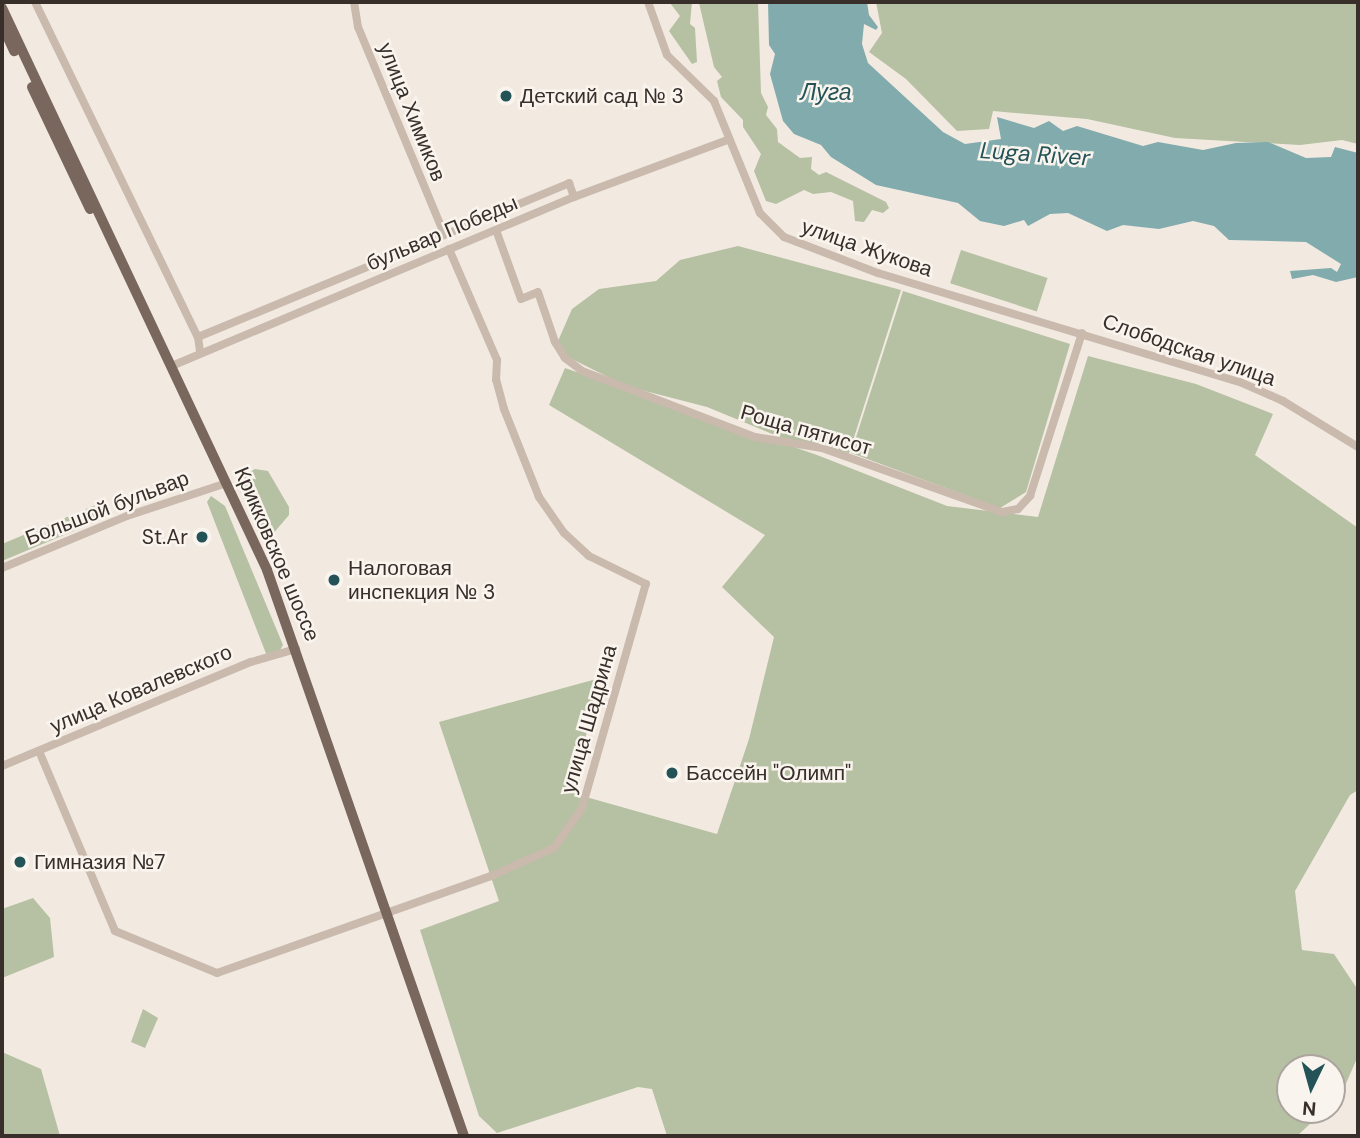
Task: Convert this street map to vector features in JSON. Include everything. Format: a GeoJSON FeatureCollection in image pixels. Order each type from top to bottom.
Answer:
{"type":"FeatureCollection","features":[{"type":"Feature","properties":{"kind":"main road","name":"Крикковское шоссе"},"geometry":{"type":"LineString","coordinates":[[2,8],[174,365],[224,484],[267,570],[462,1136]]}},
{"type":"Feature","properties":{"kind":"main road"},"geometry":{"type":"LineString","coordinates":[[2,25],[224,484]]}},
{"type":"Feature","properties":{"kind":"street"},"geometry":{"type":"LineString","coordinates":[[35,2],[198,337],[201,352]]}},
{"type":"Feature","properties":{"kind":"street","name":"улица Химиков"},"geometry":{"type":"LineString","coordinates":[[354,2],[358,27],[444,234]]}},
{"type":"Feature","properties":{"kind":"street","name":"улица Жукова"},"geometry":{"type":"LineString","coordinates":[[648,2],[667,55],[715,101],[727,140],[760,213],[784,237],[998,309]]}},
{"type":"Feature","properties":{"kind":"street","name":"бульвар Победы"},"geometry":{"type":"LineString","coordinates":[[174,365],[574,197],[727,140]]}},
{"type":"Feature","properties":{"kind":"street"},"geometry":{"type":"LineString","coordinates":[[198,337],[569,183],[574,197]]}},
{"type":"Feature","properties":{"kind":"street","name":"Роща пятисот"},"geometry":{"type":"LineString","coordinates":[[496,230],[521,299],[538,292],[555,342],[565,358],[582,371],[755,437],[822,448],[1002,512],[1018,509],[1030,496],[1082,333]]}},
{"type":"Feature","properties":{"kind":"street","name":"улица Шадрина"},"geometry":{"type":"LineString","coordinates":[[39,751],[115,931],[217,973],[491,877],[554,848],[582,808],[646,584],[589,556],[564,534],[539,497],[504,409],[496,380],[497,360],[449,249]]}},
{"type":"Feature","properties":{"kind":"street","name":"Слободская улица"},"geometry":{"type":"LineString","coordinates":[[998,309],[1240,382],[1283,401],[1358,447]]}},
{"type":"Feature","properties":{"kind":"street","name":"Большой бульвар"},"geometry":{"type":"LineString","coordinates":[[2,568],[127,516],[224,484]]}},
{"type":"Feature","properties":{"kind":"street","name":"улица Ковалевского"},"geometry":{"type":"LineString","coordinates":[[2,766],[251,662],[293,649]]}},
{"type":"Feature","properties":{"kind":"green space"},"geometry":{"type":"Polygon","coordinates":[[[692,2],[690,24],[695,28],[697,62],[692,64],[669,31],[680,16],[670,3],[692,2]]]}},
{"type":"Feature","properties":{"kind":"green space"},"geometry":{"type":"Polygon","coordinates":[[[758,2],[761,93],[768,107],[766,115],[777,129],[778,142],[800,158],[812,157],[811,169],[819,175],[826,172],[886,202],[889,208],[883,213],[872,210],[864,222],[855,221],[853,201],[831,192],[813,194],[804,190],[776,204],[766,201],[754,171],[761,154],[743,127],[743,120],[721,97],[717,81],[722,77],[714,67],[699,3],[758,2]]]}},
{"type":"Feature","properties":{"kind":"green space"},"geometry":{"type":"Polygon","coordinates":[[[876,2],[1358,2],[1358,144],[1342,140],[1300,145],[1175,138],[1087,119],[993,111],[989,129],[957,131],[906,79],[869,52],[882,33],[876,2]]]}},
{"type":"Feature","properties":{"kind":"green space"},"geometry":{"type":"Polygon","coordinates":[[[738,246],[901,290],[849,453],[794,443],[707,407],[626,386],[566,356],[558,341],[572,309],[599,289],[656,281],[680,260],[738,246]]]}},
{"type":"Feature","properties":{"kind":"green space"},"geometry":{"type":"Polygon","coordinates":[[[961,250],[1048,278],[1037,311],[950,283],[961,250]]]}},
{"type":"Feature","properties":{"kind":"green space"},"geometry":{"type":"Polygon","coordinates":[[[903,291],[1070,344],[1026,492],[1000,508],[851,453],[903,291]]]}},
{"type":"Feature","properties":{"kind":"green space"},"geometry":{"type":"Polygon","coordinates":[[[1088,356],[1196,384],[1273,414],[1255,455],[1358,528],[1358,790],[1350,795],[1295,891],[1302,950],[1334,954],[1358,990],[1358,1056],[1346,1084],[1346,1054],[1276,1054],[1276,1124],[1310,1124],[1297,1136],[667,1136],[652,1089],[638,1087],[497,1133],[479,1116],[420,930],[499,901],[439,722],[600,678],[572,793],[717,834],[749,739],[774,637],[722,587],[765,535],[549,405],[565,368],[817,455],[947,506],[1038,517],[1088,356]]]}},
{"type":"Feature","properties":{"kind":"green space"},"geometry":{"type":"Polygon","coordinates":[[[255,469],[268,471],[289,507],[289,515],[266,542],[261,539],[238,486],[244,483],[241,477],[255,469]]]}},
{"type":"Feature","properties":{"kind":"green space"},"geometry":{"type":"Polygon","coordinates":[[[211,496],[225,506],[283,645],[279,652],[267,656],[207,502],[211,496]]]}},
{"type":"Feature","properties":{"kind":"green space"},"geometry":{"type":"Polygon","coordinates":[[[103,502],[109,507],[107,517],[2,561],[2,544],[103,502]]]}},
{"type":"Feature","properties":{"kind":"green space"},"geometry":{"type":"Polygon","coordinates":[[[33,898],[50,918],[54,957],[2,978],[2,909],[33,898]]]}},
{"type":"Feature","properties":{"kind":"green space"},"geometry":{"type":"Polygon","coordinates":[[[143,1009],[158,1018],[145,1048],[131,1042],[143,1009]]]}},
{"type":"Feature","properties":{"kind":"green space"},"geometry":{"type":"Polygon","coordinates":[[[2,1052],[41,1069],[60,1136],[2,1136],[2,1052]]]}},
{"type":"Feature","properties":{"kind":"water","name":"Луга"},"geometry":{"type":"Polygon","coordinates":[[[768,2],[867,2],[869,15],[878,27],[876,30],[864,24],[862,44],[868,63],[943,132],[965,144],[1001,139],[997,117],[1034,128],[1049,121],[1063,131],[1077,126],[1143,146],[1158,142],[1203,150],[1236,143],[1268,142],[1306,158],[1331,157],[1335,147],[1358,153],[1358,277],[1336,282],[1313,275],[1292,279],[1290,271],[1331,268],[1337,272],[1341,264],[1306,242],[1229,240],[1214,226],[1193,221],[1159,229],[1123,225],[1107,231],[1068,213],[1050,214],[1028,226],[1024,220],[1004,226],[980,221],[958,203],[876,185],[831,157],[821,145],[794,134],[783,121],[770,74],[775,54],[769,45],[768,2]]]}},
{"type":"Feature","properties":{"kind":"place","name":"Детский сад № 3"},"geometry":{"type":"Point","coordinates":[506,96]}},
{"type":"Feature","properties":{"kind":"place","name":"St.Ar"},"geometry":{"type":"Point","coordinates":[202,537]}},
{"type":"Feature","properties":{"kind":"place","name":"Налоговая инспекция № 3"},"geometry":{"type":"Point","coordinates":[334,580]}},
{"type":"Feature","properties":{"kind":"place","name":"Бассейн \"Олимп\""},"geometry":{"type":"Point","coordinates":[672,773]}},
{"type":"Feature","properties":{"kind":"place","name":"Гимназия №7"},"geometry":{"type":"Point","coordinates":[20,862]}},
{"type":"Feature","properties":{"kind":"water label","name":"Luga River"},"geometry":{"type":"Point","coordinates":[1035,154]}}]}
